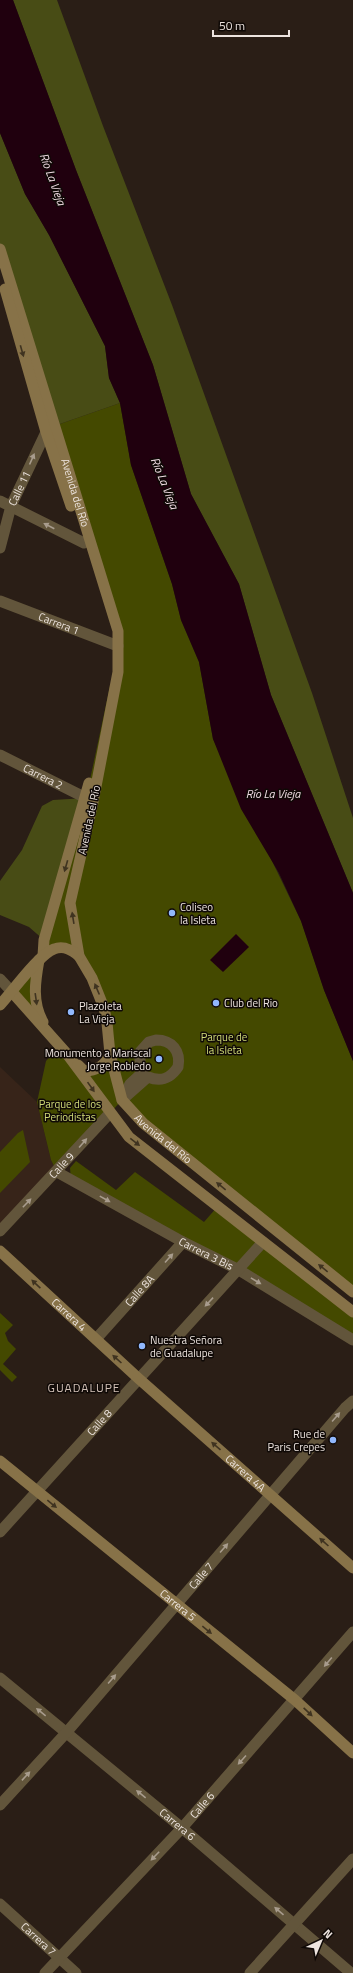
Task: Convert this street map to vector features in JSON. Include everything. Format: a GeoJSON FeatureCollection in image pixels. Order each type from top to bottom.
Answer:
{"type":"FeatureCollection","features":[{"type":"Feature","properties":{"kind":"main road","name":"Avenida del Río"},"geometry":{"type":"LineString","coordinates":[[0,249],[118,631],[114,667],[86,798],[44,940],[35,992],[40,1016],[45,1026],[129,1137],[353,1312]]}},
{"type":"Feature","properties":{"kind":"main road","name":"Avenida del Río"},"geometry":{"type":"LineString","coordinates":[[1,282],[46,432],[114,631],[118,672],[93,802],[70,903],[79,956],[92,978],[104,1008],[110,1054],[122,1100],[143,1123],[353,1292]]}},
{"type":"Feature","properties":{"kind":"main road"},"geometry":{"type":"LineString","coordinates":[[0,1005],[41,958],[54,949],[61,947],[68,948],[79,956]]}},
{"type":"Feature","properties":{"kind":"main road","name":"Avenida del Río"},"geometry":{"type":"LineString","coordinates":[[12,992],[43,1028],[84,1071],[96,1069],[104,1064],[110,1054]]}},
{"type":"Feature","properties":{"kind":"main road","name":"Calle 9"},"geometry":{"type":"LineString","coordinates":[[110,1113],[122,1100]]}},
{"type":"Feature","properties":{"kind":"main road","name":"Carrera 4"},"geometry":{"type":"LineString","coordinates":[[0,1251],[138,1378]]}},
{"type":"Feature","properties":{"kind":"main road","name":"Carrera 4A"},"geometry":{"type":"LineString","coordinates":[[138,1378],[353,1568]]}},
{"type":"Feature","properties":{"kind":"main road","name":"Carrera 5"},"geometry":{"type":"LineString","coordinates":[[0,1461],[295,1700],[353,1753]]}},
{"type":"Feature","properties":{"kind":"street","name":"Calle 11"},"geometry":{"type":"LineString","coordinates":[[0,548],[11,506],[46,432]]}},
{"type":"Feature","properties":{"kind":"street"},"geometry":{"type":"LineString","coordinates":[[0,501],[84,543]]}},
{"type":"Feature","properties":{"kind":"street","name":"Carrera 1"},"geometry":{"type":"LineString","coordinates":[[0,601],[116,645]]}},
{"type":"Feature","properties":{"kind":"street","name":"Carrera 2"},"geometry":{"type":"LineString","coordinates":[[0,755],[86,798]]}},
{"type":"Feature","properties":{"kind":"street"},"geometry":{"type":"LineString","coordinates":[[0,979],[12,992]]}},
{"type":"Feature","properties":{"kind":"street","name":"Calle 9"},"geometry":{"type":"LineString","coordinates":[[122,1100],[146,1074]]}},
{"type":"Feature","properties":{"kind":"street","name":"Calle 9"},"geometry":{"type":"LineString","coordinates":[[0,1231],[57,1172],[110,1113]]}},
{"type":"Feature","properties":{"kind":"street","name":"Carrera 3 Bis"},"geometry":{"type":"LineString","coordinates":[[57,1172],[184,1242],[239,1270],[353,1340]]}},
{"type":"Feature","properties":{"kind":"street","name":"Calle 8A"},"geometry":{"type":"LineString","coordinates":[[96,1339],[184,1242]]}},
{"type":"Feature","properties":{"kind":"street","name":"Calle 8"},"geometry":{"type":"LineString","coordinates":[[0,1532],[138,1378],[239,1270],[263,1242]]}},
{"type":"Feature","properties":{"kind":"street","name":"Calle 7"},"geometry":{"type":"LineString","coordinates":[[0,1805],[66,1733],[344,1408],[353,1400]]}},
{"type":"Feature","properties":{"kind":"street","name":"Calle 6"},"geometry":{"type":"LineString","coordinates":[[45,1973],[58,1957],[182,1828],[353,1632]]}},
{"type":"Feature","properties":{"kind":"street","name":"Carrera 6"},"geometry":{"type":"LineString","coordinates":[[0,1678],[182,1828],[351,1973]]}},
{"type":"Feature","properties":{"kind":"street"},"geometry":{"type":"LineString","coordinates":[[250,1973],[353,1859]]}},
{"type":"Feature","properties":{"kind":"street","name":"Carrera 7"},"geometry":{"type":"LineString","coordinates":[[0,1904],[76,1973]]}},
{"type":"Feature","properties":{"kind":"shaded area"},"geometry":{"type":"Polygon","coordinates":[[[0,1067],[37,1102],[51,1160],[57,1172],[0,1231],[0,1067]]]}},
{"type":"Feature","properties":{"kind":"green space"},"geometry":{"type":"Polygon","coordinates":[[[13,0],[57,0],[103,126],[172,305],[312,693],[353,818],[353,893],[271,695],[239,584],[191,494],[153,365],[76,170],[13,0]]]}},
{"type":"Feature","properties":{"kind":"green space"},"geometry":{"type":"Polygon","coordinates":[[[0,133],[25,194],[49,235],[105,346],[109,378],[120,403],[54,426],[0,245],[0,133]]]}},
{"type":"Feature","properties":{"kind":"green space","name":"Parque de la Isleta"},"geometry":{"type":"Polygon","coordinates":[[[120,403],[131,465],[172,584],[181,620],[199,662],[213,739],[301,921],[324,990],[353,1061],[353,1292],[122,1100],[57,1172],[51,1160],[37,1102],[46,1061],[60,1046],[12,992],[39,960],[40,1015],[80,1067],[106,1061],[99,993],[68,948],[43,956],[88,789],[110,686],[118,672],[118,631],[54,426],[120,403]]]}},
{"type":"Feature","properties":{"kind":"green space"},"geometry":{"type":"Polygon","coordinates":[[[86,798],[44,940],[29,927],[0,915],[0,881],[22,850],[42,806],[53,800],[86,798]]]}},
{"type":"Feature","properties":{"kind":"green space"},"geometry":{"type":"Polygon","coordinates":[[[23,1130],[30,1162],[0,1193],[0,1152],[18,1133],[23,1130]]]}},
{"type":"Feature","properties":{"kind":"green space"},"geometry":{"type":"Polygon","coordinates":[[[76,1161],[116,1190],[135,1172],[204,1222],[218,1206],[353,1312],[353,1340],[71,1180],[70,1168],[76,1161]]]}},
{"type":"Feature","properties":{"kind":"green space"},"geometry":{"type":"Polygon","coordinates":[[[0,1313],[13,1325],[5,1333],[8,1341],[16,1349],[3,1364],[17,1377],[12,1382],[0,1370],[0,1313]]]}},
{"type":"Feature","properties":{"kind":"water","name":"Río La Vieja"},"geometry":{"type":"Polygon","coordinates":[[[0,0],[13,0],[76,170],[153,365],[191,494],[239,584],[271,695],[353,893],[353,1061],[324,990],[301,921],[279,873],[241,809],[213,739],[199,662],[181,620],[172,584],[131,465],[120,403],[109,378],[105,346],[49,235],[25,194],[0,133],[0,0]]]}},
{"type":"Feature","properties":{"kind":"water"},"geometry":{"type":"Polygon","coordinates":[[[236,934],[249,947],[223,972],[210,960],[236,934]]]}},
{"type":"Feature","properties":{"kind":"place","name":"Coliseo la Isleta"},"geometry":{"type":"Point","coordinates":[172,913]}},
{"type":"Feature","properties":{"kind":"place","name":"Club del Rio"},"geometry":{"type":"Point","coordinates":[216,1003]}},
{"type":"Feature","properties":{"kind":"place","name":"Plazoleta La Vieja"},"geometry":{"type":"Point","coordinates":[71,1012]}},
{"type":"Feature","properties":{"kind":"place","name":"Monumento a Mariscal Jorge Robledo"},"geometry":{"type":"Point","coordinates":[159,1059]}},
{"type":"Feature","properties":{"kind":"place","name":"Nuestra Señora de Guadalupe"},"geometry":{"type":"Point","coordinates":[142,1346]}},
{"type":"Feature","properties":{"kind":"place","name":"Rue de Paris Crepes"},"geometry":{"type":"Point","coordinates":[333,1440]}},
{"type":"Feature","properties":{"kind":"district","name":"GUADALUPE"},"geometry":{"type":"Point","coordinates":[84,1387]}},
{"type":"Feature","properties":{"kind":"park label","name":"Parque de los Periodistas"},"geometry":{"type":"Point","coordinates":[70,1110]}}]}
